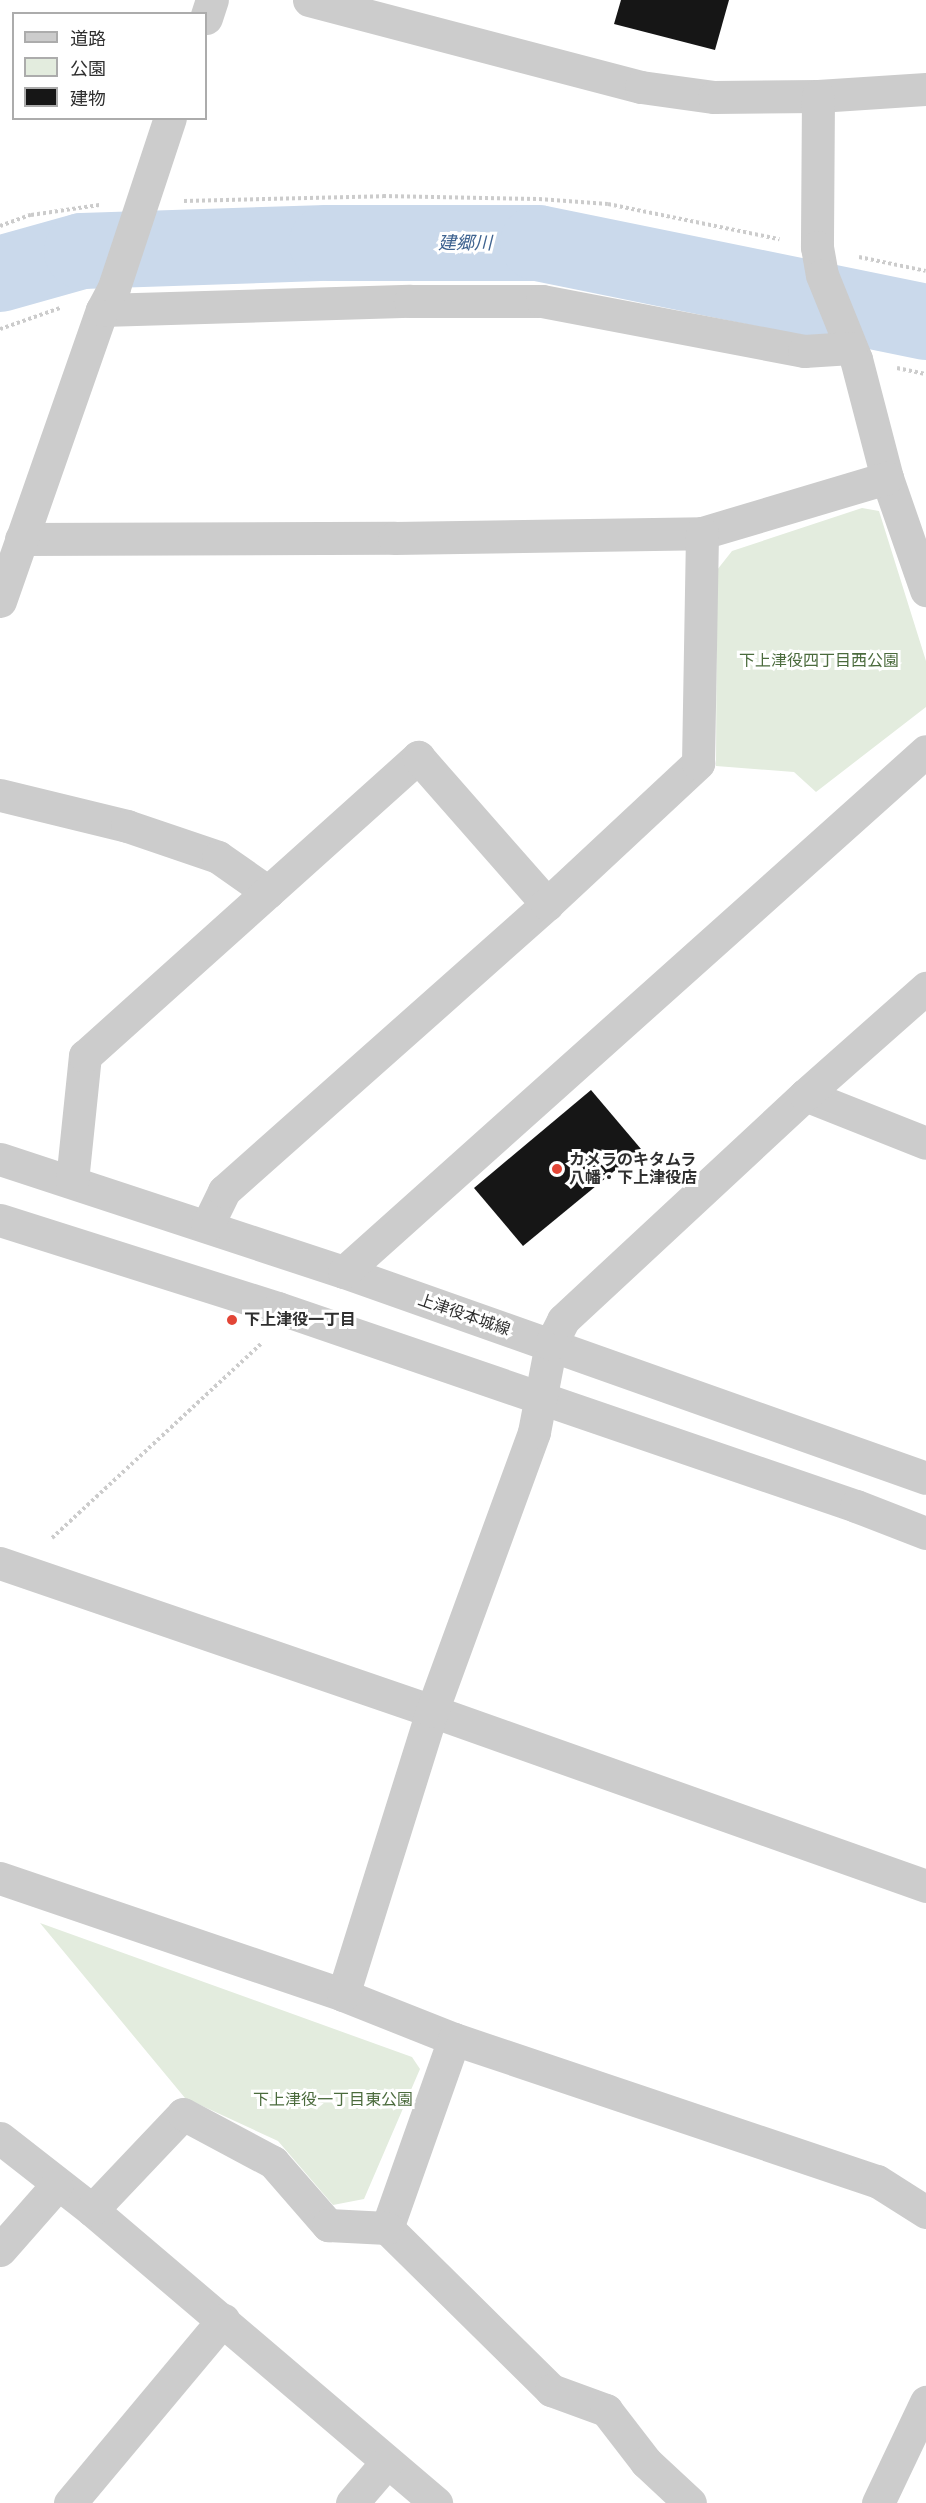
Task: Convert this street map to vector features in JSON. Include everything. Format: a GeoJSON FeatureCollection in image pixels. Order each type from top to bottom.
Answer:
{"type":"FeatureCollection","features":[{"type":"Feature","properties":{"kind":"street"},"geometry":{"type":"LineString","coordinates":[[207,15],[212,0]]}},
{"type":"Feature","properties":{"kind":"street"},"geometry":{"type":"LineString","coordinates":[[309,0],[641,87],[714,97],[818,96],[926,89]]}},
{"type":"Feature","properties":{"kind":"street"},"geometry":{"type":"LineString","coordinates":[[818,96],[820,261],[848,339],[887,478],[926,590]]}},
{"type":"Feature","properties":{"kind":"street"},"geometry":{"type":"LineString","coordinates":[[0,601],[169,120]]}},
{"type":"Feature","properties":{"kind":"street"},"geometry":{"type":"LineString","coordinates":[[108,299],[542,301],[804,351],[848,339]]}},
{"type":"Feature","properties":{"kind":"street"},"geometry":{"type":"LineString","coordinates":[[21,539],[382,538],[702,533],[887,478]]}},
{"type":"Feature","properties":{"kind":"street"},"geometry":{"type":"LineString","coordinates":[[207,1226],[224,1191],[547,904],[698,763],[702,533]]}},
{"type":"Feature","properties":{"kind":"street"},"geometry":{"type":"LineString","coordinates":[[344,1272],[926,751]]}},
{"type":"Feature","properties":{"kind":"street"},"geometry":{"type":"LineString","coordinates":[[72,1181],[85,1056],[418,757],[547,904]]}},
{"type":"Feature","properties":{"kind":"street"},"geometry":{"type":"LineString","coordinates":[[0,795],[127,826],[218,858],[268,892]]}},
{"type":"Feature","properties":{"kind":"street"},"geometry":{"type":"LineString","coordinates":[[343,1995],[432,1711],[534,1432],[543,1398],[551,1344],[567,1314],[805,1095],[926,988]]}},
{"type":"Feature","properties":{"kind":"street"},"geometry":{"type":"LineString","coordinates":[[805,1095],[926,1143]]}},
{"type":"Feature","properties":{"kind":"street","name":"上津役本城線"},"geometry":{"type":"LineString","coordinates":[[0,1159],[344,1272],[926,1478]]}},
{"type":"Feature","properties":{"kind":"street"},"geometry":{"type":"LineString","coordinates":[[0,1220],[278,1308],[856,1506],[926,1533]]}},
{"type":"Feature","properties":{"kind":"street"},"geometry":{"type":"LineString","coordinates":[[9,1566],[432,1711],[926,1886]]}},
{"type":"Feature","properties":{"kind":"street"},"geometry":{"type":"LineString","coordinates":[[0,1878],[343,1995],[454,2039],[877,2181],[926,2212]]}},
{"type":"Feature","properties":{"kind":"street"},"geometry":{"type":"LineString","coordinates":[[387,2228],[454,2039]]}},
{"type":"Feature","properties":{"kind":"street"},"geometry":{"type":"LineString","coordinates":[[92,2210],[183,2114],[273,2162],[328,2226],[387,2228],[551,2390],[606,2410],[646,2462],[690,2503]]}},
{"type":"Feature","properties":{"kind":"street"},"geometry":{"type":"LineString","coordinates":[[0,2138],[57,2185],[92,2210],[436,2503]]}},
{"type":"Feature","properties":{"kind":"street"},"geometry":{"type":"LineString","coordinates":[[0,2250],[57,2185]]}},
{"type":"Feature","properties":{"kind":"street"},"geometry":{"type":"LineString","coordinates":[[70,2503],[222,2320]]}},
{"type":"Feature","properties":{"kind":"street"},"geometry":{"type":"LineString","coordinates":[[878,2503],[926,2402]]}},
{"type":"Feature","properties":{"kind":"street"},"geometry":{"type":"LineString","coordinates":[[352,2503],[387,2462]]}},
{"type":"Feature","properties":{"kind":"path"},"geometry":{"type":"LineString","coordinates":[[0,226],[31,215],[110,204],[138,213],[174,201],[383,196],[539,199],[608,204],[820,261],[926,271]]}},
{"type":"Feature","properties":{"kind":"path"},"geometry":{"type":"LineString","coordinates":[[0,329],[69,305],[108,299]]}},
{"type":"Feature","properties":{"kind":"path"},"geometry":{"type":"LineString","coordinates":[[9,1566],[261,1344]]}},
{"type":"Feature","properties":{"kind":"green space","name":"下上津役四丁目西公園"},"geometry":{"type":"Polygon","coordinates":[[[862,508],[879,511],[926,661],[926,707],[816,792],[794,772],[716,766],[717,570],[732,551],[862,508]]]}},
{"type":"Feature","properties":{"kind":"green space","name":"下上津役一丁目東公園"},"geometry":{"type":"Polygon","coordinates":[[[40,1923],[412,2057],[420,2069],[364,2199],[333,2205],[278,2141],[185,2098],[40,1923]]]}},
{"type":"Feature","properties":{"kind":"water"},"geometry":{"type":"Polygon","coordinates":[[[852,291],[926,307],[926,336],[860,323],[852,291]]]}},
{"type":"Feature","properties":{"kind":"building"},"geometry":{"type":"Polygon","coordinates":[[[621,0],[729,0],[715,50],[614,24],[621,0]]]}},
{"type":"Feature","properties":{"kind":"building","name":"カメラのキタムラ 八幡・下上津役店"},"geometry":{"type":"Polygon","coordinates":[[[591,1090],[641,1149],[523,1246],[474,1188],[591,1090]]]}},
{"type":"Feature","properties":{"kind":"waterway","name":"建郷川"},"geometry":{"type":"LineString","coordinates":[[0,274],[82,251],[327,243],[538,243],[926,322]]}},
{"type":"Feature","properties":{"kind":"place","name":"カメラのキタムラ 八幡・下上津役店"},"geometry":{"type":"Point","coordinates":[557,1169]}},
{"type":"Feature","properties":{"kind":"place","name":"下上津役一丁目"},"geometry":{"type":"Point","coordinates":[232,1320]}}]}
